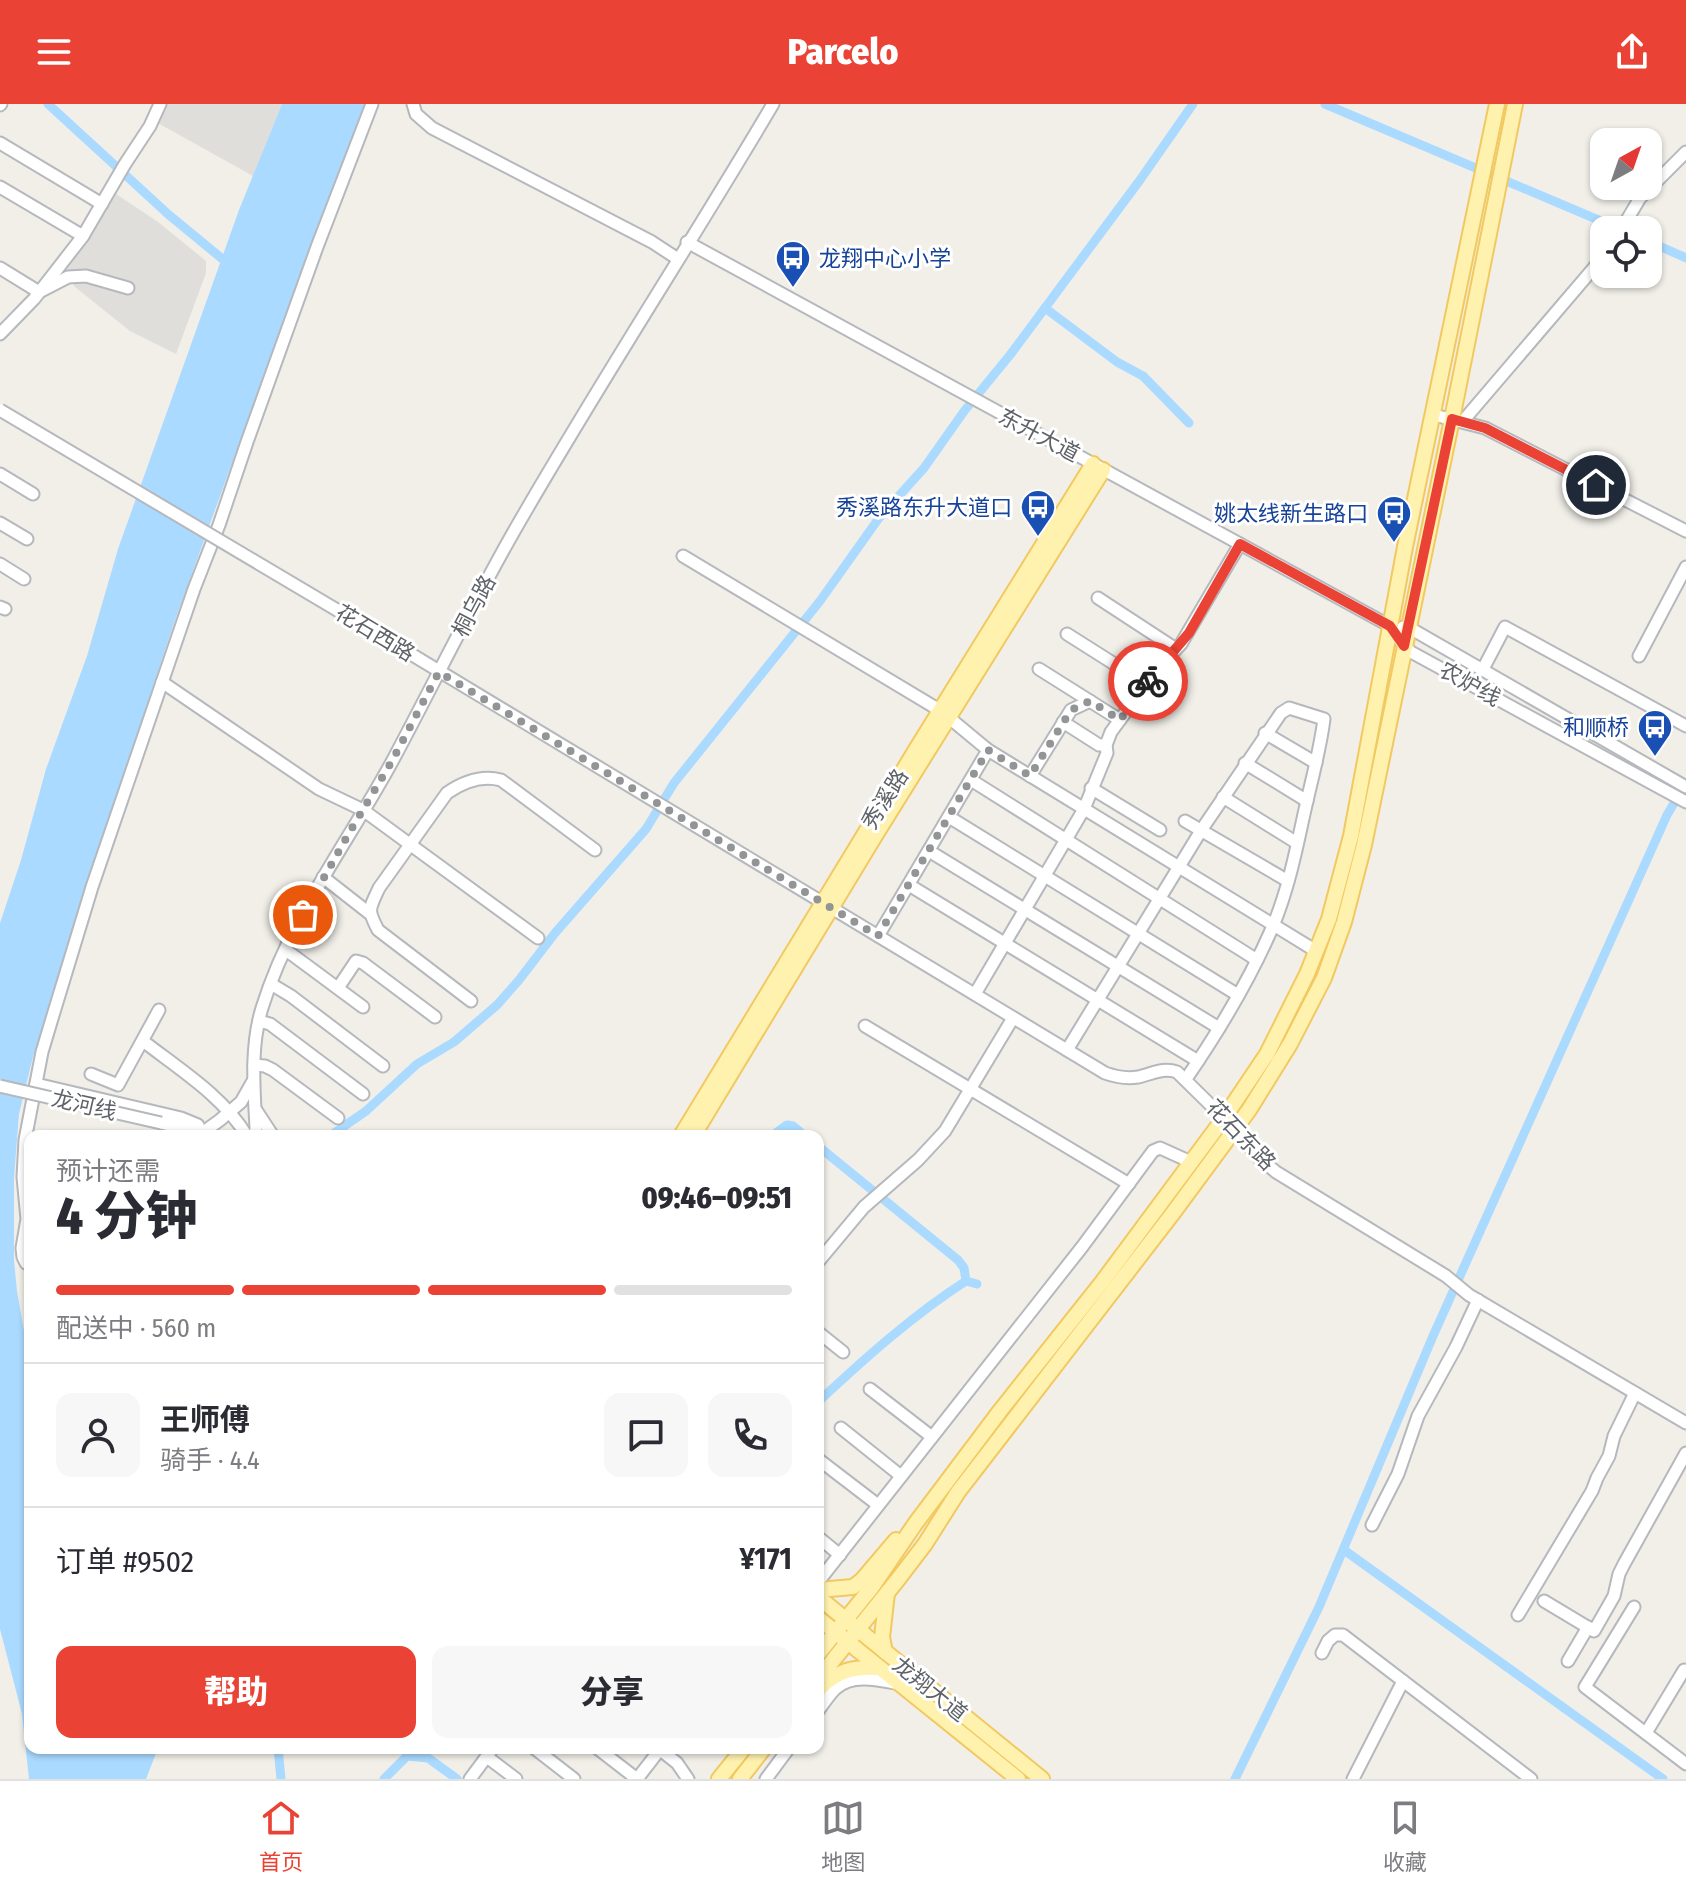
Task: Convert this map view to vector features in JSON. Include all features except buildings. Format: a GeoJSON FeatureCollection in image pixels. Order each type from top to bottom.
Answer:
{"type":"FeatureCollection","features":[{"type":"Feature","properties":{"kind":"main road"},"geometry":{"type":"LineString","coordinates":[[852,1625],[872,1587],[915,1524],[1103,1281],[1224,1118],[1279,1033],[1302,986],[1329,919],[1348,850],[1390,626],[1497,104]]}},
{"type":"Feature","properties":{"kind":"main road"},"geometry":{"type":"LineString","coordinates":[[824,1650],[887,1593],[925,1544],[958,1492],[1173,1213],[1249,1110],[1290,1044],[1324,978],[1338,941],[1364,845],[1408,627],[1458,420],[1515,104]]}},
{"type":"Feature","properties":{"kind":"main road","name":"秀溪路"},"geometry":{"type":"LineString","coordinates":[[685,1130],[1098,467]]}},
{"type":"Feature","properties":{"kind":"main road","name":"秀溪路"},"geometry":{"type":"LineString","coordinates":[[696,1130],[827,906]]}},
{"type":"Feature","properties":{"kind":"main road"},"geometry":{"type":"LineString","coordinates":[[824,1589],[853,1587],[915,1524]]}},
{"type":"Feature","properties":{"kind":"main road"},"geometry":{"type":"LineString","coordinates":[[885,1652],[882,1637],[887,1593]]}},
{"type":"Feature","properties":{"kind":"main road","name":"龙翔大道"},"geometry":{"type":"LineString","coordinates":[[824,1602],[1042,1779]]}},
{"type":"Feature","properties":{"kind":"main road","name":"龙翔大道"},"geometry":{"type":"LineString","coordinates":[[824,1623],[1018,1779]]}},
{"type":"Feature","properties":{"kind":"main road"},"geometry":{"type":"LineString","coordinates":[[824,1668],[841,1637]]}},
{"type":"Feature","properties":{"kind":"main road"},"geometry":{"type":"LineString","coordinates":[[824,1685],[838,1674],[851,1669],[880,1668]]}},
{"type":"Feature","properties":{"kind":"main road"},"geometry":{"type":"LineString","coordinates":[[719,1779],[739,1754]]}},
{"type":"Feature","properties":{"kind":"main road"},"geometry":{"type":"LineString","coordinates":[[740,1779],[759,1754]]}},
{"type":"Feature","properties":{"kind":"street"},"geometry":{"type":"LineString","coordinates":[[0,334],[39,292],[83,236],[150,126],[160,104]]}},
{"type":"Feature","properties":{"kind":"street"},"geometry":{"type":"LineString","coordinates":[[27,1130],[46,1037],[162,682],[286,332],[372,104]]}},
{"type":"Feature","properties":{"kind":"street"},"geometry":{"type":"LineString","coordinates":[[413,104],[416,114],[432,128],[652,242],[678,259]]}},
{"type":"Feature","properties":{"kind":"street","name":"桐乌路"},"geometry":{"type":"LineString","coordinates":[[256,1130],[256,1033],[271,984],[286,950],[323,877],[392,761],[512,535],[773,104]]}},
{"type":"Feature","properties":{"kind":"street"},"geometry":{"type":"LineString","coordinates":[[0,143],[102,204]]}},
{"type":"Feature","properties":{"kind":"street"},"geometry":{"type":"LineString","coordinates":[[1629,216],[1640,198],[1686,152]]}},
{"type":"Feature","properties":{"kind":"street"},"geometry":{"type":"LineString","coordinates":[[0,187],[83,236]]}},
{"type":"Feature","properties":{"kind":"street","name":"东升大道"},"geometry":{"type":"LineString","coordinates":[[687,242],[1390,626]]}},
{"type":"Feature","properties":{"kind":"street"},"geometry":{"type":"LineString","coordinates":[[0,268],[39,292]]}},
{"type":"Feature","properties":{"kind":"street"},"geometry":{"type":"LineString","coordinates":[[1458,420],[1590,272]]}},
{"type":"Feature","properties":{"kind":"street"},"geometry":{"type":"LineString","coordinates":[[39,292],[73,276],[86,276],[128,288]]}},
{"type":"Feature","properties":{"kind":"street","name":"花石西路"},"geometry":{"type":"LineString","coordinates":[[0,410],[827,906]]}},
{"type":"Feature","properties":{"kind":"street"},"geometry":{"type":"LineString","coordinates":[[1434,415],[1485,428],[1686,531]]}},
{"type":"Feature","properties":{"kind":"street"},"geometry":{"type":"LineString","coordinates":[[0,474],[33,494]]}},
{"type":"Feature","properties":{"kind":"street"},"geometry":{"type":"LineString","coordinates":[[0,523],[27,539]]}},
{"type":"Feature","properties":{"kind":"street"},"geometry":{"type":"LineString","coordinates":[[975,994],[1084,809],[1107,753],[1106,745],[1111,732],[1158,668],[1189,633],[1240,544]]}},
{"type":"Feature","properties":{"kind":"street"},"geometry":{"type":"LineString","coordinates":[[683,556],[945,714],[988,750],[1316,951]]}},
{"type":"Feature","properties":{"kind":"street"},"geometry":{"type":"LineString","coordinates":[[0,564],[24,579]]}},
{"type":"Feature","properties":{"kind":"street"},"geometry":{"type":"LineString","coordinates":[[1639,656],[1686,567]]}},
{"type":"Feature","properties":{"kind":"street"},"geometry":{"type":"LineString","coordinates":[[1098,598],[1176,649]]}},
{"type":"Feature","properties":{"kind":"street","name":"农炉线"},"geometry":{"type":"LineString","coordinates":[[1390,626],[1408,627],[1686,787]]}},
{"type":"Feature","properties":{"kind":"street","name":"农炉线"},"geometry":{"type":"LineString","coordinates":[[1390,626],[1411,652],[1686,802]]}},
{"type":"Feature","properties":{"kind":"street"},"geometry":{"type":"LineString","coordinates":[[1483,669],[1505,627],[1686,726]]}},
{"type":"Feature","properties":{"kind":"street"},"geometry":{"type":"LineString","coordinates":[[1067,634],[1146,684]]}},
{"type":"Feature","properties":{"kind":"street"},"geometry":{"type":"LineString","coordinates":[[1039,669],[1120,720]]}},
{"type":"Feature","properties":{"kind":"street"},"geometry":{"type":"LineString","coordinates":[[162,682],[319,789],[363,810],[538,938]]}},
{"type":"Feature","properties":{"kind":"street"},"geometry":{"type":"LineString","coordinates":[[1067,687],[1071,710]]}},
{"type":"Feature","properties":{"kind":"street"},"geometry":{"type":"LineString","coordinates":[[1030,776],[1071,710],[1090,701]]}},
{"type":"Feature","properties":{"kind":"street"},"geometry":{"type":"LineString","coordinates":[[827,906],[1105,1073],[1121,1078],[1138,1077],[1169,1069],[1186,1079],[1238,995],[1273,925],[1288,881],[1324,719],[1289,708],[1265,733],[1067,1050]]}},
{"type":"Feature","properties":{"kind":"street"},"geometry":{"type":"LineString","coordinates":[[1063,722],[1099,745],[1106,745]]}},
{"type":"Feature","properties":{"kind":"street"},"geometry":{"type":"LineString","coordinates":[[1265,733],[1316,763]]}},
{"type":"Feature","properties":{"kind":"street"},"geometry":{"type":"LineString","coordinates":[[878,936],[988,750]]}},
{"type":"Feature","properties":{"kind":"street"},"geometry":{"type":"LineString","coordinates":[[1245,763],[1307,801]]}},
{"type":"Feature","properties":{"kind":"street"},"geometry":{"type":"LineString","coordinates":[[369,913],[379,888],[447,793],[470,781],[491,777],[501,780],[595,850]]}},
{"type":"Feature","properties":{"kind":"street"},"geometry":{"type":"LineString","coordinates":[[971,780],[1257,960]]}},
{"type":"Feature","properties":{"kind":"street"},"geometry":{"type":"LineString","coordinates":[[1091,788],[1160,830]]}},
{"type":"Feature","properties":{"kind":"street"},"geometry":{"type":"LineString","coordinates":[[1223,797],[1297,843]]}},
{"type":"Feature","properties":{"kind":"street"},"geometry":{"type":"LineString","coordinates":[[949,817],[1238,995]]}},
{"type":"Feature","properties":{"kind":"street"},"geometry":{"type":"LineString","coordinates":[[1185,821],[1288,881]]}},
{"type":"Feature","properties":{"kind":"street"},"geometry":{"type":"LineString","coordinates":[[929,851],[1219,1028]]}},
{"type":"Feature","properties":{"kind":"street"},"geometry":{"type":"LineString","coordinates":[[323,877],[369,913],[378,930],[471,1001]]}},
{"type":"Feature","properties":{"kind":"street"},"geometry":{"type":"LineString","coordinates":[[909,885],[1198,1061]]}},
{"type":"Feature","properties":{"kind":"street"},"geometry":{"type":"LineString","coordinates":[[286,950],[363,1007]]}},
{"type":"Feature","properties":{"kind":"street"},"geometry":{"type":"LineString","coordinates":[[338,988],[356,961],[363,963],[435,1017]]}},
{"type":"Feature","properties":{"kind":"street"},"geometry":{"type":"LineString","coordinates":[[271,984],[383,1066]]}},
{"type":"Feature","properties":{"kind":"street"},"geometry":{"type":"LineString","coordinates":[[91,1074],[118,1085],[159,1010]]}},
{"type":"Feature","properties":{"kind":"street"},"geometry":{"type":"LineString","coordinates":[[824,1255],[872,1199],[945,1131],[1013,1018]]}},
{"type":"Feature","properties":{"kind":"street"},"geometry":{"type":"LineString","coordinates":[[259,1021],[270,1024],[363,1094]]}},
{"type":"Feature","properties":{"kind":"street"},"geometry":{"type":"LineString","coordinates":[[865,1026],[1129,1184]]}},
{"type":"Feature","properties":{"kind":"street"},"geometry":{"type":"LineString","coordinates":[[143,1041],[208,1092],[243,1130]]}},
{"type":"Feature","properties":{"kind":"street"},"geometry":{"type":"LineString","coordinates":[[205,1130],[241,1102],[254,1071],[265,1066],[338,1118]]}},
{"type":"Feature","properties":{"kind":"street","name":"花石东路"},"geometry":{"type":"LineString","coordinates":[[1186,1079],[1257,1156],[1276,1172],[1446,1276],[1474,1297],[1686,1423]]}},
{"type":"Feature","properties":{"kind":"street"},"geometry":{"type":"LineString","coordinates":[[36,1084],[181,1118],[198,1125],[199,1130]]}},
{"type":"Feature","properties":{"kind":"street","name":"龙河线"},"geometry":{"type":"LineString","coordinates":[[0,1086],[185,1130]]}},
{"type":"Feature","properties":{"kind":"street"},"geometry":{"type":"LineString","coordinates":[[255,1109],[269,1130]]}},
{"type":"Feature","properties":{"kind":"street"},"geometry":{"type":"LineString","coordinates":[[824,1575],[1082,1247],[1153,1151],[1160,1148],[1191,1162]]}},
{"type":"Feature","properties":{"kind":"street"},"geometry":{"type":"LineString","coordinates":[[24,1164],[24,1188]]}},
{"type":"Feature","properties":{"kind":"street"},"geometry":{"type":"LineString","coordinates":[[24,1236],[24,1259]]}},
{"type":"Feature","properties":{"kind":"street"},"geometry":{"type":"LineString","coordinates":[[1372,1525],[1398,1474],[1418,1416],[1456,1347],[1474,1297]]}},
{"type":"Feature","properties":{"kind":"street"},"geometry":{"type":"LineString","coordinates":[[824,1337],[843,1352]]}},
{"type":"Feature","properties":{"kind":"street"},"geometry":{"type":"LineString","coordinates":[[870,1389],[932,1437]]}},
{"type":"Feature","properties":{"kind":"street"},"geometry":{"type":"LineString","coordinates":[[1518,1615],[1592,1491],[1635,1393]]}},
{"type":"Feature","properties":{"kind":"street"},"geometry":{"type":"LineString","coordinates":[[841,1428],[901,1476]]}},
{"type":"Feature","properties":{"kind":"street"},"geometry":{"type":"LineString","coordinates":[[1544,1601],[1594,1631],[1614,1596],[1619,1574],[1686,1453]]}},
{"type":"Feature","properties":{"kind":"street"},"geometry":{"type":"LineString","coordinates":[[824,1464],[878,1505]]}},
{"type":"Feature","properties":{"kind":"street"},"geometry":{"type":"LineString","coordinates":[[824,1542],[840,1555]]}},
{"type":"Feature","properties":{"kind":"street"},"geometry":{"type":"LineString","coordinates":[[1634,1607],[1585,1687],[1686,1764]]}},
{"type":"Feature","properties":{"kind":"street"},"geometry":{"type":"LineString","coordinates":[[1568,1661],[1588,1627]]}},
{"type":"Feature","properties":{"kind":"street"},"geometry":{"type":"LineString","coordinates":[[1322,1653],[1328,1641],[1335,1635],[1343,1635],[1531,1779]]}},
{"type":"Feature","properties":{"kind":"street"},"geometry":{"type":"LineString","coordinates":[[1646,1733],[1684,1670]]}},
{"type":"Feature","properties":{"kind":"street"},"geometry":{"type":"LineString","coordinates":[[824,1703],[835,1689],[846,1682],[864,1679],[900,1684]]}},
{"type":"Feature","properties":{"kind":"street"},"geometry":{"type":"LineString","coordinates":[[1353,1779],[1403,1681]]}},
{"type":"Feature","properties":{"kind":"street"},"geometry":{"type":"LineString","coordinates":[[470,1779],[489,1754]]}},
{"type":"Feature","properties":{"kind":"street"},"geometry":{"type":"LineString","coordinates":[[492,1754],[516,1779]]}},
{"type":"Feature","properties":{"kind":"street"},"geometry":{"type":"LineString","coordinates":[[542,1754],[574,1779]]}},
{"type":"Feature","properties":{"kind":"street"},"geometry":{"type":"LineString","coordinates":[[605,1754],[637,1779],[655,1754]]}},
{"type":"Feature","properties":{"kind":"street"},"geometry":{"type":"LineString","coordinates":[[665,1754],[677,1763],[688,1779]]}},
{"type":"Feature","properties":{"kind":"street"},"geometry":{"type":"LineString","coordinates":[[766,1779],[785,1754]]}},
{"type":"Feature","properties":{"kind":"shaded area"},"geometry":{"type":"Polygon","coordinates":[[[163,104],[282,104],[253,176],[156,122],[163,104]]]}},
{"type":"Feature","properties":{"kind":"shaded area"},"geometry":{"type":"Polygon","coordinates":[[[113,192],[158,222],[206,261],[206,273],[176,354],[130,331],[75,287],[65,267],[113,192]]]}},
{"type":"Feature","properties":{"kind":"water"},"geometry":{"type":"Polygon","coordinates":[[[282,104],[365,104],[174,623],[33,1057],[19,1114],[14,1178],[14,1261],[24,1331],[24,1733],[0,1629],[0,923],[46,769],[87,656],[118,549],[239,210],[282,104]]]}},
{"type":"Feature","properties":{"kind":"water"},"geometry":{"type":"Polygon","coordinates":[[[26,1754],[156,1754],[146,1779],[29,1779],[26,1754]]]}},
{"type":"Feature","properties":{"kind":"waterway"},"geometry":{"type":"LineString","coordinates":[[48,104],[169,215],[231,266]]}},
{"type":"Feature","properties":{"kind":"waterway"},"geometry":{"type":"LineString","coordinates":[[339,1130],[366,1111],[417,1064],[454,1042],[497,1005],[646,829],[674,783],[820,601],[879,518],[924,468],[1140,180],[1193,104]]}},
{"type":"Feature","properties":{"kind":"waterway"},"geometry":{"type":"LineString","coordinates":[[1325,104],[1590,216]]}},
{"type":"Feature","properties":{"kind":"waterway"},"geometry":{"type":"LineString","coordinates":[[1662,247],[1686,258]]}},
{"type":"Feature","properties":{"kind":"waterway"},"geometry":{"type":"LineString","coordinates":[[1045,308],[1117,362],[1143,376],[1189,423]]}},
{"type":"Feature","properties":{"kind":"waterway"},"geometry":{"type":"LineString","coordinates":[[1235,1779],[1319,1607],[1433,1336],[1667,815],[1680,793]]}},
{"type":"Feature","properties":{"kind":"waterway"},"geometry":{"type":"LineString","coordinates":[[780,1130],[787,1125],[798,1130]]}},
{"type":"Feature","properties":{"kind":"waterway"},"geometry":{"type":"LineString","coordinates":[[824,1151],[958,1260],[964,1268],[966,1281]]}},
{"type":"Feature","properties":{"kind":"waterway"},"geometry":{"type":"LineString","coordinates":[[824,1397],[927,1308],[966,1281],[977,1284]]}},
{"type":"Feature","properties":{"kind":"waterway"},"geometry":{"type":"LineString","coordinates":[[1344,1550],[1663,1779]]}},
{"type":"Feature","properties":{"kind":"waterway"},"geometry":{"type":"LineString","coordinates":[[279,1754],[281,1779]]}},
{"type":"Feature","properties":{"kind":"waterway"},"geometry":{"type":"LineString","coordinates":[[384,1779],[407,1756],[428,1758],[457,1779]]}},
{"type":"Feature","properties":{"kind":"way so far"},"geometry":{"type":"LineString","coordinates":[[303,915],[392,761],[439,672],[878,936],[988,750],[1030,776],[1071,710],[1090,701],[1120,720],[1148,681]]}},
{"type":"Feature","properties":{"kind":"place","name":"龙翔中心小学"},"geometry":{"type":"Point","coordinates":[793,289]}},
{"type":"Feature","properties":{"kind":"place","name":"秀溪路东升大道口"},"geometry":{"type":"Point","coordinates":[1038,538]}},
{"type":"Feature","properties":{"kind":"place","name":"姚太线新生路口"},"geometry":{"type":"Point","coordinates":[1394,544]}},
{"type":"Feature","properties":{"kind":"place","name":"和顺桥"},"geometry":{"type":"Point","coordinates":[1655,758]}},
{"type":"Feature","properties":{"kind":"route"},"geometry":{"type":"LineString","coordinates":[[1148,681],[1189,633],[1240,544],[1390,626],[1404,646],[1452,419],[1485,428],[1596,485]]}}]}
